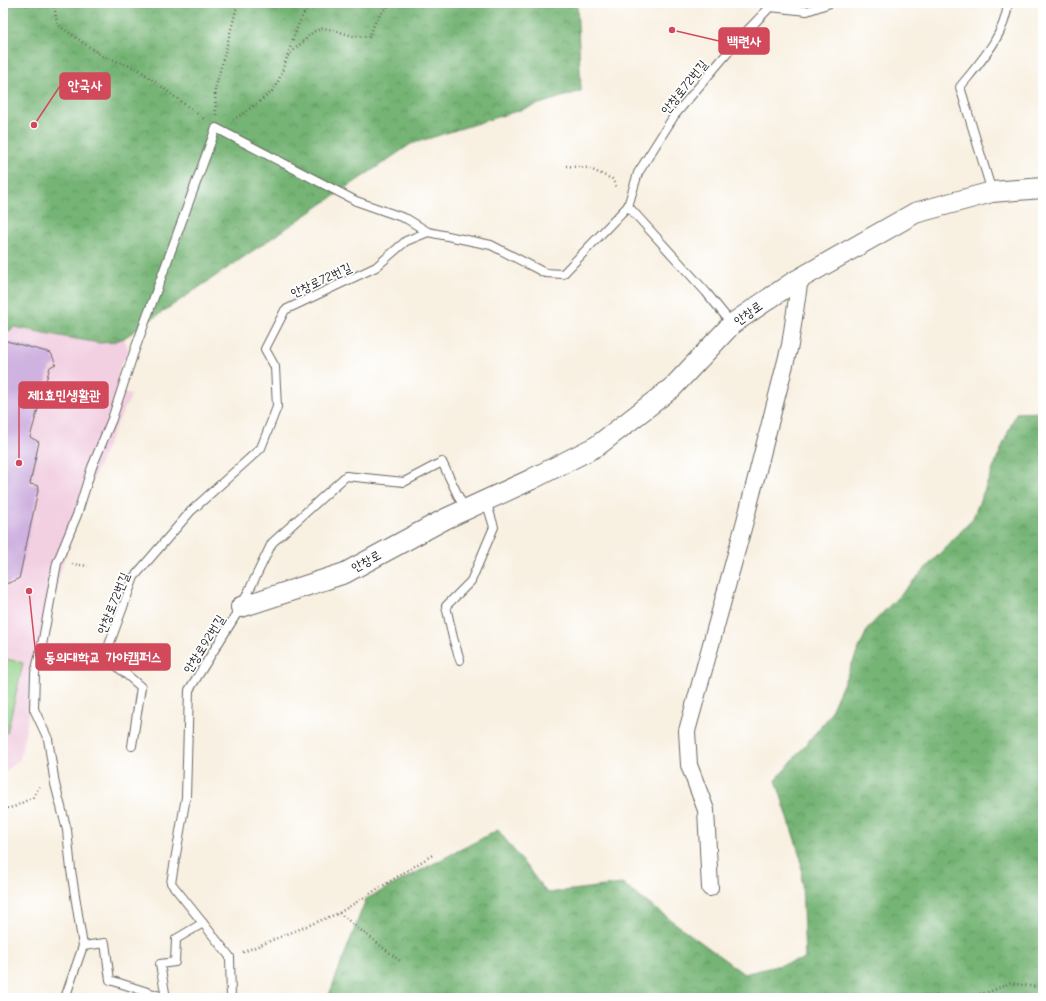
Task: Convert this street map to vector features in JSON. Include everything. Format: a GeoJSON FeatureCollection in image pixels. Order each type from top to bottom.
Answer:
{"type":"FeatureCollection","features":[{"type":"Feature","properties":{"kind":"street","name":"안창로"},"geometry":{"type":"LineString","coordinates":[[241,607],[345,573],[445,519],[530,480],[597,446],[673,388],[732,324],[800,278],[915,213],[992,192],[1043,188]]}},
{"type":"Feature","properties":{"kind":"street"},"geometry":{"type":"LineString","coordinates":[[710,888],[706,810],[689,765],[687,731],[745,521],[790,345],[800,278]]}},
{"type":"Feature","properties":{"kind":"lane","name":"안창로72번길"},"geometry":{"type":"LineString","coordinates":[[216,128],[356,201],[407,219],[428,232],[491,245],[545,273],[563,274],[628,206],[638,173],[674,116],[741,37],[770,7],[807,11],[830,3]]}},
{"type":"Feature","properties":{"kind":"lane"},"geometry":{"type":"LineString","coordinates":[[992,192],[960,88],[996,40],[1008,12],[1008,3]]}},
{"type":"Feature","properties":{"kind":"lane"},"geometry":{"type":"LineString","coordinates":[[65,998],[83,946],[71,870],[67,830],[53,771],[48,739],[34,709],[35,674],[42,645],[57,563],[77,515],[92,467],[112,419],[134,352],[216,128]]}},
{"type":"Feature","properties":{"kind":"lane"},"geometry":{"type":"LineString","coordinates":[[628,206],[706,292],[732,324]]}},
{"type":"Feature","properties":{"kind":"lane","name":"안창로72번길"},"geometry":{"type":"LineString","coordinates":[[105,656],[134,577],[191,511],[261,448],[277,407],[275,367],[265,349],[285,310],[376,267],[406,241],[428,232]]}},
{"type":"Feature","properties":{"kind":"lane","name":"안창로92번길"},"geometry":{"type":"LineString","coordinates":[[230,957],[171,883],[186,797],[189,690],[241,607],[272,543],[346,476],[404,482],[442,462],[465,510]]}},
{"type":"Feature","properties":{"kind":"lane"},"geometry":{"type":"LineString","coordinates":[[460,660],[453,638],[446,606],[471,581],[494,527],[486,501]]}},
{"type":"Feature","properties":{"kind":"lane"},"geometry":{"type":"LineString","coordinates":[[105,656],[141,687],[132,746]]}},
{"type":"Feature","properties":{"kind":"lane"},"geometry":{"type":"LineString","coordinates":[[83,946],[105,943],[110,980],[166,998],[160,964],[175,962],[176,939],[203,924]]}},
{"type":"Feature","properties":{"kind":"lane"},"geometry":{"type":"LineString","coordinates":[[230,957],[231,998]]}},
{"type":"Feature","properties":{"kind":"path"},"geometry":{"type":"LineString","coordinates":[[54,3],[57,24],[102,56],[138,69],[216,128]]}},
{"type":"Feature","properties":{"kind":"path"},"geometry":{"type":"LineString","coordinates":[[216,128],[215,90],[238,3]]}},
{"type":"Feature","properties":{"kind":"path"},"geometry":{"type":"LineString","coordinates":[[216,128],[238,117],[274,90],[288,57],[300,22],[309,6],[313,3]]}},
{"type":"Feature","properties":{"kind":"path"},"geometry":{"type":"LineString","coordinates":[[288,57],[313,32],[323,28],[353,36],[369,37],[376,20],[390,3]]}},
{"type":"Feature","properties":{"kind":"path"},"geometry":{"type":"LineString","coordinates":[[566,166],[588,168],[612,179],[628,206]]}},
{"type":"Feature","properties":{"kind":"path"},"geometry":{"type":"LineString","coordinates":[[42,645],[105,656]]}},
{"type":"Feature","properties":{"kind":"path"},"geometry":{"type":"LineString","coordinates":[[3,809],[14,807],[33,797],[47,776],[53,771]]}},
{"type":"Feature","properties":{"kind":"path"},"geometry":{"type":"LineString","coordinates":[[230,957],[339,913],[434,854]]}},
{"type":"Feature","properties":{"kind":"path"},"geometry":{"type":"LineString","coordinates":[[339,913],[400,961]]}},
{"type":"Feature","properties":{"kind":"path"},"geometry":{"type":"LineString","coordinates":[[960,998],[989,992],[1010,984],[1043,988]]}},
{"type":"Feature","properties":{"kind":"path"},"geometry":{"type":"LineString","coordinates":[[920,998],[939,995],[942,998]]}},
{"type":"Feature","properties":{"kind":"shaded area"},"geometry":{"type":"Polygon","coordinates":[[[14,326],[70,338],[113,342],[124,338],[129,350],[119,368],[117,387],[131,396],[113,432],[70,535],[42,646],[20,759],[3,773],[3,336],[14,326]]]}},
{"type":"Feature","properties":{"kind":"green space"},"geometry":{"type":"Polygon","coordinates":[[[3,3],[577,3],[581,91],[411,144],[124,338],[113,342],[100,343],[14,327],[3,336],[3,3]]]}},
{"type":"Feature","properties":{"kind":"green space"},"geometry":{"type":"Polygon","coordinates":[[[1043,412],[1043,998],[326,998],[329,995],[366,899],[498,830],[547,893],[622,884],[744,974],[805,959],[801,859],[776,780],[828,718],[868,628],[972,520],[1016,413],[1043,412]]]}},
{"type":"Feature","properties":{"kind":"green space"},"geometry":{"type":"Polygon","coordinates":[[[3,658],[23,663],[7,733],[3,732],[3,658]]]}},
{"type":"Feature","properties":{"kind":"building"},"geometry":{"type":"Polygon","coordinates":[[[3,340],[51,353],[56,364],[50,367],[30,437],[39,442],[30,484],[39,486],[19,579],[3,585],[3,340]]]}},
{"type":"Feature","properties":{"kind":"place","name":"백련사"},"geometry":{"type":"Point","coordinates":[672,30]}},
{"type":"Feature","properties":{"kind":"place","name":"안국사"},"geometry":{"type":"Point","coordinates":[34,125]}},
{"type":"Feature","properties":{"kind":"place","name":"제1효민생활관"},"geometry":{"type":"Point","coordinates":[19,463]}},
{"type":"Feature","properties":{"kind":"place","name":"동의대학교 가야캠퍼스"},"geometry":{"type":"Point","coordinates":[29,591]}}]}
